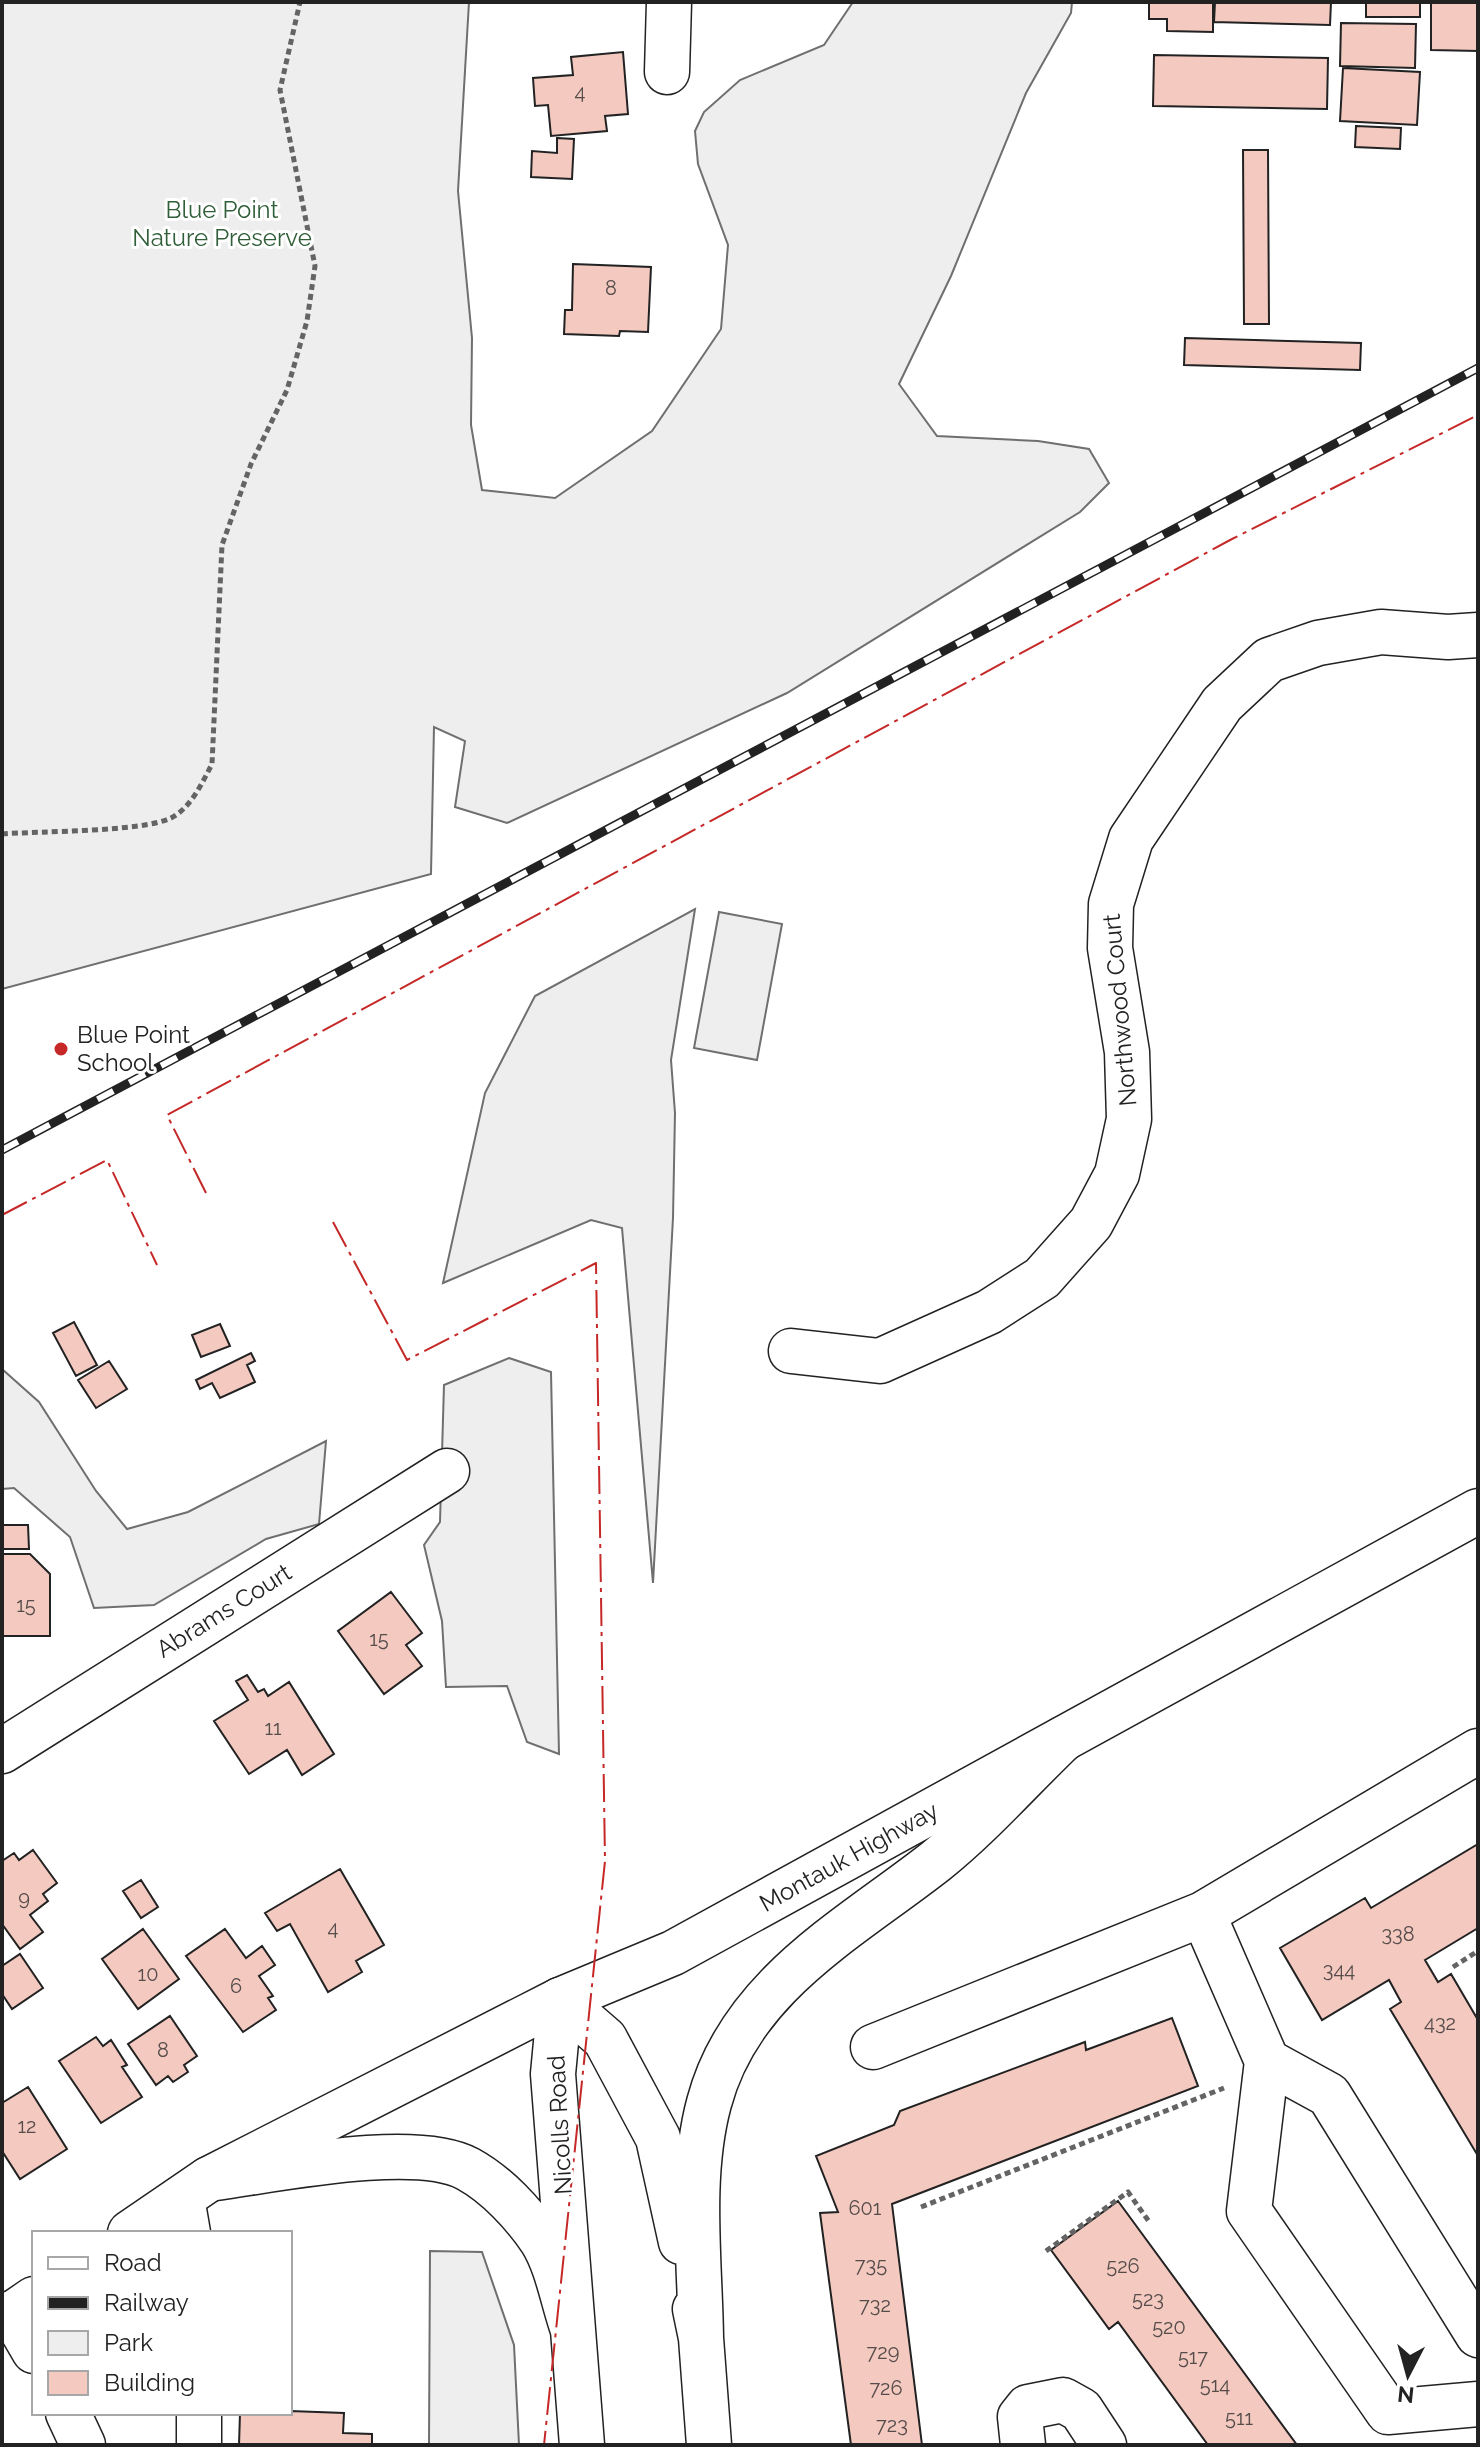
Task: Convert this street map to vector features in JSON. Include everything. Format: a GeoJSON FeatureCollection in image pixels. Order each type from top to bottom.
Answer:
{"type":"FeatureCollection","features":[{"type":"Feature","properties":{"kind":"main road"},"geometry":{"type":"LineString","coordinates":[[667,72],[669,2]]}},
{"type":"Feature","properties":{"kind":"main road","name":"Northwood Court"},"geometry":{"type":"LineString","coordinates":[[791,1351],[880,1361],[989,1312],[1042,1278],[1091,1223],[1117,1174],[1129,1119],[1127,1052],[1110,948],[1111,904],[1131,839],[1222,704],[1269,660],[1318,643],[1381,632],[1448,637],[1478,635]]}},
{"type":"Feature","properties":{"kind":"main road","name":"Abrams Court"},"geometry":{"type":"LineString","coordinates":[[2,1751],[447,1471]]}},
{"type":"Feature","properties":{"kind":"main road","name":"Montauk Highway"},"geometry":{"type":"LineString","coordinates":[[134,2231],[193,2203],[560,2000],[673,1953],[1478,1511]]}},
{"type":"Feature","properties":{"kind":"main road"},"geometry":{"type":"LineString","coordinates":[[701,2338],[699,2163],[709,2102],[729,2051],[764,1997],[827,1941],[938,1859],[1063,1739]]}},
{"type":"Feature","properties":{"kind":"main road"},"geometry":{"type":"LineString","coordinates":[[873,2047],[1203,1914],[1478,1751]]}},
{"type":"Feature","properties":{"kind":"main road"},"geometry":{"type":"LineString","coordinates":[[1203,1914],[1253,2072],[1249,2211],[1388,2412],[1478,2404]]}},
{"type":"Feature","properties":{"kind":"main road","name":"Nicolls Road"},"geometry":{"type":"LineString","coordinates":[[560,2000],[553,2074],[582,2445]]}},
{"type":"Feature","properties":{"kind":"main road","name":"Nicolls Road"},"geometry":{"type":"LineString","coordinates":[[560,2000],[605,2039],[658,2138],[701,2338],[709,2445]]}},
{"type":"Feature","properties":{"kind":"main road"},"geometry":{"type":"LineString","coordinates":[[1253,2072],[1329,2095],[1478,2335]]}},
{"type":"Feature","properties":{"kind":"main road"},"geometry":{"type":"LineString","coordinates":[[193,2203],[369,2158],[430,2159],[466,2168],[498,2190],[543,2242],[572,2327]]}},
{"type":"Feature","properties":{"kind":"main road"},"geometry":{"type":"LineString","coordinates":[[16,2311],[32,2347]]}},
{"type":"Feature","properties":{"kind":"main road"},"geometry":{"type":"LineString","coordinates":[[1023,2445],[1020,2417],[1028,2407],[1063,2400],[1081,2410],[1104,2445]]}},
{"type":"Feature","properties":{"kind":"main road"},"geometry":{"type":"LineString","coordinates":[[199,2415],[199,2445]]}},
{"type":"Feature","properties":{"kind":"path"},"geometry":{"type":"LineString","coordinates":[[2,834],[146,827],[173,817],[197,793],[212,764],[222,545],[251,464],[287,390],[307,321],[315,266],[280,90],[300,2]]}},
{"type":"Feature","properties":{"kind":"path"},"geometry":{"type":"LineString","coordinates":[[1453,1967],[1478,1951]]}},
{"type":"Feature","properties":{"kind":"path"},"geometry":{"type":"LineString","coordinates":[[921,2207],[1253,2072]]}},
{"type":"Feature","properties":{"kind":"path"},"geometry":{"type":"LineString","coordinates":[[1046,2251],[1128,2192],[1150,2223]]}},
{"type":"Feature","properties":{"kind":"green space","name":"Blue Point Nature Preserve"},"geometry":{"type":"Polygon","coordinates":[[[2,2],[469,2],[458,191],[472,338],[471,425],[482,490],[555,498],[652,431],[721,329],[728,245],[698,164],[695,131],[704,112],[740,80],[824,45],[853,2],[1072,2],[1071,13],[1026,93],[951,276],[899,384],[937,436],[1038,441],[1089,449],[1109,483],[1080,512],[787,693],[507,823],[455,807],[465,741],[434,727],[431,874],[2,989],[2,2]]]}},
{"type":"Feature","properties":{"kind":"green space"},"geometry":{"type":"Polygon","coordinates":[[[695,909],[671,1060],[675,1113],[673,1218],[653,1583],[622,1228],[591,1220],[443,1283],[485,1093],[535,996],[695,909]]]}},
{"type":"Feature","properties":{"kind":"green space"},"geometry":{"type":"Polygon","coordinates":[[[719,912],[782,924],[757,1060],[694,1048],[719,912]]]}},
{"type":"Feature","properties":{"kind":"green space"},"geometry":{"type":"Polygon","coordinates":[[[509,1358],[551,1372],[559,1754],[527,1742],[507,1686],[446,1687],[442,1621],[424,1545],[440,1522],[444,1385],[509,1358]]]}},
{"type":"Feature","properties":{"kind":"green space"},"geometry":{"type":"Polygon","coordinates":[[[2,1369],[39,1402],[96,1491],[127,1529],[188,1512],[326,1441],[319,1524],[266,1539],[154,1605],[94,1608],[70,1537],[14,1488],[2,1489],[2,1369]]]}},
{"type":"Feature","properties":{"kind":"green space"},"geometry":{"type":"Polygon","coordinates":[[[430,2251],[482,2252],[514,2345],[519,2445],[429,2445],[430,2251]]]}},
{"type":"Feature","properties":{"kind":"building"},"geometry":{"type":"Polygon","coordinates":[[[1149,2],[1213,2],[1213,32],[1167,31],[1167,19],[1149,19],[1149,2]]]}},
{"type":"Feature","properties":{"kind":"building"},"geometry":{"type":"Polygon","coordinates":[[[1215,2],[1331,2],[1330,25],[1214,22],[1215,2]]]}},
{"type":"Feature","properties":{"kind":"building"},"geometry":{"type":"Polygon","coordinates":[[[1366,2],[1420,2],[1420,17],[1366,17],[1366,2]]]}},
{"type":"Feature","properties":{"kind":"building"},"geometry":{"type":"Polygon","coordinates":[[[1431,2],[1478,2],[1478,51],[1431,50],[1431,2]]]}},
{"type":"Feature","properties":{"kind":"building"},"geometry":{"type":"Polygon","coordinates":[[[1341,23],[1416,24],[1415,68],[1340,66],[1341,23]]]}},
{"type":"Feature","properties":{"kind":"building"},"geometry":{"type":"Polygon","coordinates":[[[623,52],[628,114],[605,116],[607,131],[551,136],[548,105],[535,106],[533,78],[573,75],[571,57],[623,52]]]}},
{"type":"Feature","properties":{"kind":"building"},"geometry":{"type":"Polygon","coordinates":[[[1154,55],[1328,58],[1327,109],[1153,106],[1154,55]]]}},
{"type":"Feature","properties":{"kind":"building"},"geometry":{"type":"Polygon","coordinates":[[[1343,68],[1420,72],[1417,125],[1340,121],[1343,68]]]}},
{"type":"Feature","properties":{"kind":"building"},"geometry":{"type":"Polygon","coordinates":[[[1356,126],[1401,128],[1400,149],[1355,147],[1356,126]]]}},
{"type":"Feature","properties":{"kind":"building"},"geometry":{"type":"Polygon","coordinates":[[[557,138],[574,139],[572,179],[531,177],[532,151],[557,153],[557,138]]]}},
{"type":"Feature","properties":{"kind":"building"},"geometry":{"type":"Polygon","coordinates":[[[1243,150],[1268,150],[1269,324],[1244,324],[1243,150]]]}},
{"type":"Feature","properties":{"kind":"building"},"geometry":{"type":"Polygon","coordinates":[[[573,264],[651,267],[648,332],[620,331],[619,336],[564,334],[565,310],[572,310],[573,264]]]}},
{"type":"Feature","properties":{"kind":"building"},"geometry":{"type":"Polygon","coordinates":[[[1185,338],[1361,343],[1360,370],[1184,365],[1185,338]]]}},
{"type":"Feature","properties":{"kind":"building"},"geometry":{"type":"Polygon","coordinates":[[[74,1322],[97,1365],[76,1376],[53,1333],[74,1322]]]}},
{"type":"Feature","properties":{"kind":"building"},"geometry":{"type":"Polygon","coordinates":[[[220,1324],[230,1346],[201,1357],[192,1335],[220,1324]]]}},
{"type":"Feature","properties":{"kind":"building"},"geometry":{"type":"Polygon","coordinates":[[[251,1353],[255,1361],[247,1365],[255,1382],[220,1398],[212,1383],[200,1389],[196,1380],[251,1353]]]}},
{"type":"Feature","properties":{"kind":"building"},"geometry":{"type":"Polygon","coordinates":[[[109,1361],[127,1389],[96,1408],[78,1380],[109,1361]]]}},
{"type":"Feature","properties":{"kind":"building"},"geometry":{"type":"Polygon","coordinates":[[[2,1525],[28,1525],[29,1549],[2,1549],[2,1525]]]}},
{"type":"Feature","properties":{"kind":"building"},"geometry":{"type":"Polygon","coordinates":[[[2,1554],[30,1554],[50,1574],[50,1636],[2,1636],[2,1554]]]}},
{"type":"Feature","properties":{"kind":"building"},"geometry":{"type":"Polygon","coordinates":[[[391,1592],[422,1633],[406,1645],[422,1666],[384,1694],[338,1631],[391,1592]]]}},
{"type":"Feature","properties":{"kind":"building"},"geometry":{"type":"Polygon","coordinates":[[[247,1675],[258,1692],[264,1689],[268,1696],[289,1682],[334,1754],[302,1775],[287,1750],[249,1774],[214,1721],[248,1700],[236,1681],[247,1675]]]}},
{"type":"Feature","properties":{"kind":"building"},"geometry":{"type":"Polygon","coordinates":[[[1478,1844],[1478,1928],[1425,1960],[1438,1982],[1451,1974],[1478,2020],[1478,2156],[1390,2009],[1401,2002],[1389,1980],[1322,2020],[1280,1948],[1365,1898],[1371,1908],[1478,1844]]]}},
{"type":"Feature","properties":{"kind":"building"},"geometry":{"type":"Polygon","coordinates":[[[33,1850],[57,1883],[43,1894],[48,1901],[30,1915],[43,1932],[20,1949],[2,1924],[2,1861],[14,1853],[19,1860],[33,1850]]]}},
{"type":"Feature","properties":{"kind":"building"},"geometry":{"type":"Polygon","coordinates":[[[340,1869],[384,1945],[356,1961],[362,1972],[328,1992],[290,1924],[277,1931],[265,1913],[340,1869]]]}},
{"type":"Feature","properties":{"kind":"building"},"geometry":{"type":"Polygon","coordinates":[[[141,1880],[158,1907],[141,1918],[123,1891],[141,1880]]]}},
{"type":"Feature","properties":{"kind":"building"},"geometry":{"type":"Polygon","coordinates":[[[143,1929],[179,1979],[138,2009],[102,1959],[143,1929]]]}},
{"type":"Feature","properties":{"kind":"building"},"geometry":{"type":"Polygon","coordinates":[[[225,1929],[246,1958],[262,1946],[275,1965],[259,1976],[273,1996],[268,1998],[276,2010],[243,2032],[186,1956],[225,1929]]]}},
{"type":"Feature","properties":{"kind":"building"},"geometry":{"type":"Polygon","coordinates":[[[20,1954],[43,1988],[12,2009],[2,1994],[2,1966],[20,1954]]]}},
{"type":"Feature","properties":{"kind":"building"},"geometry":{"type":"Polygon","coordinates":[[[170,2016],[197,2056],[184,2065],[188,2072],[173,2082],[168,2076],[156,2085],[128,2044],[170,2016]]]}},
{"type":"Feature","properties":{"kind":"building"},"geometry":{"type":"Polygon","coordinates":[[[1172,2018],[1198,2086],[892,2204],[922,2445],[851,2445],[820,2213],[838,2212],[816,2156],[894,2125],[900,2111],[1085,2042],[1086,2050],[1172,2018]]]}},
{"type":"Feature","properties":{"kind":"building"},"geometry":{"type":"Polygon","coordinates":[[[96,2037],[103,2046],[111,2040],[127,2065],[122,2067],[142,2097],[101,2123],[59,2061],[96,2037]]]}},
{"type":"Feature","properties":{"kind":"building"},"geometry":{"type":"Polygon","coordinates":[[[28,2087],[67,2149],[20,2179],[2,2151],[2,2103],[28,2087]]]}},
{"type":"Feature","properties":{"kind":"building"},"geometry":{"type":"Polygon","coordinates":[[[1118,2201],[1297,2445],[1208,2445],[1118,2322],[1109,2329],[1051,2250],[1118,2201]]]}},
{"type":"Feature","properties":{"kind":"building"},"geometry":{"type":"Polygon","coordinates":[[[292,2411],[344,2413],[343,2433],[372,2434],[372,2445],[239,2445],[240,2415],[292,2415],[292,2411]]]}},
{"type":"Feature","properties":{"kind":"railway"},"geometry":{"type":"LineString","coordinates":[[2,1150],[1478,368]]}},
{"type":"Feature","properties":{"kind":"power"},"geometry":{"type":"LineString","coordinates":[[206,1193],[167,1115],[1232,539],[1478,415]]}},
{"type":"Feature","properties":{"kind":"power"},"geometry":{"type":"LineString","coordinates":[[2,1215],[107,1160],[157,1265]]}},
{"type":"Feature","properties":{"kind":"power"},"geometry":{"type":"LineString","coordinates":[[333,1222],[407,1360],[596,1263],[605,1861],[544,2445]]}},
{"type":"Feature","properties":{"kind":"place","name":"Blue Point School"},"geometry":{"type":"Point","coordinates":[61,1049]}}]}
